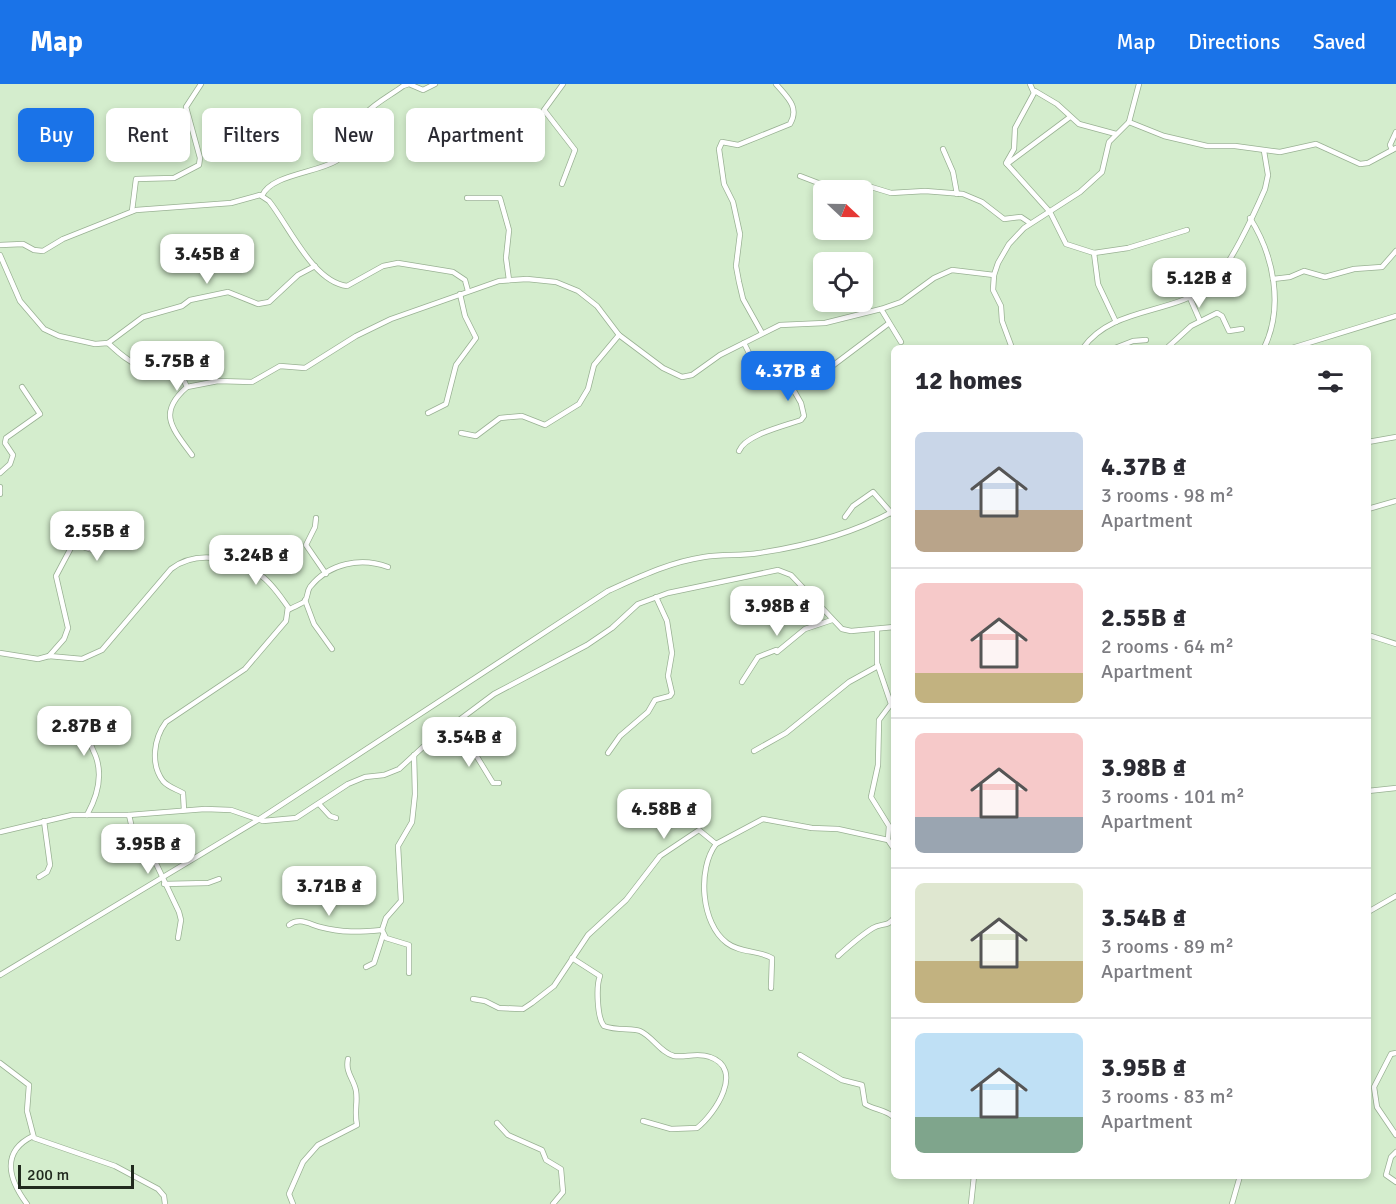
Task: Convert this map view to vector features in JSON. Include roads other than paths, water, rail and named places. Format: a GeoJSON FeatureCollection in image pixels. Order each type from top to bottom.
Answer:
{"type":"FeatureCollection","features":[{"type":"Feature","properties":{"kind":"street"},"geometry":{"type":"LineString","coordinates":[[132,211],[136,179],[181,176],[195,169],[201,162],[186,107],[201,84]]}},
{"type":"Feature","properties":{"kind":"street"},"geometry":{"type":"LineString","coordinates":[[0,245],[23,244],[34,250],[43,251],[63,239],[132,211],[225,203],[262,195],[268,187],[286,177],[308,173],[343,156],[366,114],[409,84],[423,90],[435,84]]}},
{"type":"Feature","properties":{"kind":"street"},"geometry":{"type":"LineString","coordinates":[[562,184],[575,150],[544,110],[563,84]]}},
{"type":"Feature","properties":{"kind":"street"},"geometry":{"type":"LineString","coordinates":[[762,333],[741,294],[736,266],[740,234],[733,202],[724,184],[719,149],[722,142],[738,145],[790,124],[794,114],[793,106],[776,84]]}},
{"type":"Feature","properties":{"kind":"street"},"geometry":{"type":"LineString","coordinates":[[1030,84],[1035,91],[1047,96],[1070,117],[1086,127],[1116,134]]}},
{"type":"Feature","properties":{"kind":"street"},"geometry":{"type":"LineString","coordinates":[[1011,345],[1002,321],[1001,306],[993,290],[994,275],[1009,244],[1030,223],[1080,192],[1102,172],[1107,146],[1129,122],[1138,84]]}},
{"type":"Feature","properties":{"kind":"street"},"geometry":{"type":"LineString","coordinates":[[1007,164],[1014,148],[1014,131],[1035,91]]}},
{"type":"Feature","properties":{"kind":"street"},"geometry":{"type":"LineString","coordinates":[[1007,164],[1070,117]]}},
{"type":"Feature","properties":{"kind":"street"},"geometry":{"type":"LineString","coordinates":[[1129,122],[1164,136],[1198,144],[1235,146],[1264,151],[1290,151],[1316,144],[1352,162],[1364,164],[1394,149],[1390,144],[1396,132]]}},
{"type":"Feature","properties":{"kind":"street"},"geometry":{"type":"LineString","coordinates":[[943,149],[953,172],[957,194]]}},
{"type":"Feature","properties":{"kind":"street"},"geometry":{"type":"LineString","coordinates":[[1086,345],[1116,322],[1190,298],[1218,278],[1236,247],[1267,180],[1264,151]]}},
{"type":"Feature","properties":{"kind":"street"},"geometry":{"type":"LineString","coordinates":[[1007,164],[1050,212],[1066,244],[1094,253],[1128,248],[1188,230]]}},
{"type":"Feature","properties":{"kind":"street"},"geometry":{"type":"LineString","coordinates":[[800,176],[813,181]]}},
{"type":"Feature","properties":{"kind":"street"},"geometry":{"type":"LineString","coordinates":[[873,188],[891,193],[925,191],[957,194],[981,202],[1004,219],[1021,217],[1030,223]]}},
{"type":"Feature","properties":{"kind":"street"},"geometry":{"type":"LineString","coordinates":[[262,195],[269,201],[315,266],[332,282],[347,286],[390,263],[407,263],[453,272],[465,280],[468,291]]}},
{"type":"Feature","properties":{"kind":"street"},"geometry":{"type":"LineString","coordinates":[[467,198],[500,198],[509,230],[506,258],[509,280]]}},
{"type":"Feature","properties":{"kind":"street"},"geometry":{"type":"LineString","coordinates":[[1250,218],[1261,241],[1273,279],[1275,316],[1265,345]]}},
{"type":"Feature","properties":{"kind":"street"},"geometry":{"type":"LineString","coordinates":[[1273,279],[1287,278],[1304,271],[1325,277],[1362,267],[1382,267],[1396,251]]}},
{"type":"Feature","properties":{"kind":"street"},"geometry":{"type":"LineString","coordinates":[[1094,253],[1098,284],[1116,322]]}},
{"type":"Feature","properties":{"kind":"street"},"geometry":{"type":"LineString","coordinates":[[0,255],[20,301],[44,329],[60,336],[95,344],[108,343],[143,316],[182,306],[201,297],[228,292],[258,303],[269,302],[298,275],[315,266]]}},
{"type":"Feature","properties":{"kind":"street"},"geometry":{"type":"LineString","coordinates":[[192,455],[174,431],[169,418],[175,398],[187,387],[218,381],[252,382],[280,366],[305,368],[365,331],[468,291],[509,280],[548,280],[578,291],[597,306],[619,335],[663,368],[682,377],[696,372],[720,355],[762,333],[784,324],[825,323],[881,309],[901,302],[947,271],[961,270],[994,275]]}},
{"type":"Feature","properties":{"kind":"street"},"geometry":{"type":"LineString","coordinates":[[428,413],[446,404],[456,365],[476,338],[465,316],[460,294]]}},
{"type":"Feature","properties":{"kind":"street"},"geometry":{"type":"LineString","coordinates":[[1190,298],[1200,321]]}},
{"type":"Feature","properties":{"kind":"street"},"geometry":{"type":"LineString","coordinates":[[881,309],[901,342]]}},
{"type":"Feature","properties":{"kind":"street"},"geometry":{"type":"LineString","coordinates":[[1170,345],[1189,328],[1219,313],[1230,331],[1242,329]]}},
{"type":"Feature","properties":{"kind":"street"},"geometry":{"type":"LineString","coordinates":[[1302,345],[1396,316]]}},
{"type":"Feature","properties":{"kind":"street"},"geometry":{"type":"LineString","coordinates":[[790,384],[819,376],[888,324]]}},
{"type":"Feature","properties":{"kind":"street"},"geometry":{"type":"LineString","coordinates":[[461,433],[476,436],[497,418],[520,416],[545,425],[572,409],[584,398],[594,365],[619,335]]}},
{"type":"Feature","properties":{"kind":"street"},"geometry":{"type":"LineString","coordinates":[[1124,345],[1137,340],[1146,340]]}},
{"type":"Feature","properties":{"kind":"street"},"geometry":{"type":"LineString","coordinates":[[108,343],[134,365],[157,369],[179,368],[187,387]]}},
{"type":"Feature","properties":{"kind":"street"},"geometry":{"type":"LineString","coordinates":[[739,452],[742,445],[761,432],[771,432],[803,418],[801,403],[780,367],[756,368],[744,343]]}},
{"type":"Feature","properties":{"kind":"street"},"geometry":{"type":"LineString","coordinates":[[0,473],[10,464],[13,455],[5,443],[6,438],[40,414],[22,387]]}},
{"type":"Feature","properties":{"kind":"street"},"geometry":{"type":"LineString","coordinates":[[1371,441],[1396,437]]}},
{"type":"Feature","properties":{"kind":"street"},"geometry":{"type":"LineString","coordinates":[[0,487],[0,494]]}},
{"type":"Feature","properties":{"kind":"street"},"geometry":{"type":"LineString","coordinates":[[845,517],[853,506],[873,492],[891,511]]}},
{"type":"Feature","properties":{"kind":"street"},"geometry":{"type":"LineString","coordinates":[[1371,508],[1396,501]]}},
{"type":"Feature","properties":{"kind":"street"},"geometry":{"type":"LineString","coordinates":[[0,975],[258,820],[608,591],[648,572],[702,557],[757,554],[819,542],[891,514]]}},
{"type":"Feature","properties":{"kind":"street"},"geometry":{"type":"LineString","coordinates":[[316,518],[315,527],[306,544],[326,574]]}},
{"type":"Feature","properties":{"kind":"street"},"geometry":{"type":"LineString","coordinates":[[49,656],[64,639],[68,628],[56,576],[67,550],[73,544],[96,551],[103,541]]}},
{"type":"Feature","properties":{"kind":"street"},"geometry":{"type":"LineString","coordinates":[[0,653],[38,659],[49,656],[82,659],[102,650],[171,569],[187,561],[220,557],[261,575],[288,610],[286,621],[245,669],[166,722],[155,744],[158,771],[169,786],[183,793],[184,810]]}},
{"type":"Feature","properties":{"kind":"street"},"geometry":{"type":"LineString","coordinates":[[288,610],[305,600],[310,587],[326,574],[343,565],[367,560],[388,567]]}},
{"type":"Feature","properties":{"kind":"street"},"geometry":{"type":"LineString","coordinates":[[0,832],[44,821],[87,814],[129,815],[223,808],[258,820],[284,821],[296,818],[354,781],[395,772],[462,719],[524,676],[587,645],[612,628],[631,608],[656,597],[778,570],[791,575],[832,620],[846,631],[891,627]]}},
{"type":"Feature","properties":{"kind":"street"},"geometry":{"type":"LineString","coordinates":[[608,753],[620,736],[648,712],[655,700],[672,693],[668,676],[672,653],[667,621],[656,597]]}},
{"type":"Feature","properties":{"kind":"street"},"geometry":{"type":"LineString","coordinates":[[305,600],[314,624],[333,649]]}},
{"type":"Feature","properties":{"kind":"street"},"geometry":{"type":"LineString","coordinates":[[742,682],[758,657],[776,650],[777,652],[805,629],[832,620]]}},
{"type":"Feature","properties":{"kind":"street"},"geometry":{"type":"LineString","coordinates":[[877,629],[878,666],[889,691],[891,704],[879,720],[878,765],[872,797],[889,826],[888,840],[891,844]]}},
{"type":"Feature","properties":{"kind":"street"},"geometry":{"type":"LineString","coordinates":[[1371,636],[1396,644]]}},
{"type":"Feature","properties":{"kind":"street"},"geometry":{"type":"LineString","coordinates":[[754,751],[786,733],[849,682],[878,666]]}},
{"type":"Feature","properties":{"kind":"street"},"geometry":{"type":"LineString","coordinates":[[462,719],[472,728],[470,744],[477,760],[493,783],[499,783]]}},
{"type":"Feature","properties":{"kind":"street"},"geometry":{"type":"LineString","coordinates":[[87,814],[98,791],[99,781],[99,768],[90,739],[109,732]]}},
{"type":"Feature","properties":{"kind":"street"},"geometry":{"type":"LineString","coordinates":[[366,967],[374,963],[386,918],[401,901],[398,846],[412,822],[416,775],[414,755]]}},
{"type":"Feature","properties":{"kind":"street"},"geometry":{"type":"LineString","coordinates":[[1371,791],[1396,788]]}},
{"type":"Feature","properties":{"kind":"street"},"geometry":{"type":"LineString","coordinates":[[319,804],[330,816],[336,818]]}},
{"type":"Feature","properties":{"kind":"street"},"geometry":{"type":"LineString","coordinates":[[129,815],[132,828],[147,848],[179,912],[181,920],[178,938]]}},
{"type":"Feature","properties":{"kind":"street"},"geometry":{"type":"LineString","coordinates":[[771,988],[774,960],[772,957],[736,948],[726,943],[707,915],[705,867],[716,844],[763,819],[812,828],[838,829],[888,840]]}},
{"type":"Feature","properties":{"kind":"street"},"geometry":{"type":"LineString","coordinates":[[39,877],[47,872],[50,865],[44,821]]}},
{"type":"Feature","properties":{"kind":"street"},"geometry":{"type":"LineString","coordinates":[[473,999],[485,1001],[500,1008],[524,1009],[554,986],[594,928],[640,885],[660,856],[699,830],[716,844]]}},
{"type":"Feature","properties":{"kind":"street"},"geometry":{"type":"LineString","coordinates":[[147,848],[160,841],[185,840]]}},
{"type":"Feature","properties":{"kind":"street"},"geometry":{"type":"LineString","coordinates":[[164,884],[208,884],[219,879]]}},
{"type":"Feature","properties":{"kind":"street"},"geometry":{"type":"LineString","coordinates":[[1371,910],[1396,896]]}},
{"type":"Feature","properties":{"kind":"street"},"geometry":{"type":"LineString","coordinates":[[289,925],[303,921],[350,933],[382,933],[409,945],[409,973]]}},
{"type":"Feature","properties":{"kind":"street"},"geometry":{"type":"LineString","coordinates":[[838,956],[875,926],[891,922]]}},
{"type":"Feature","properties":{"kind":"street"},"geometry":{"type":"LineString","coordinates":[[572,958],[600,976],[597,983],[600,1003],[598,1015],[604,1026],[640,1031],[672,1055],[707,1056],[722,1066],[727,1082],[726,1088],[715,1109],[697,1128],[671,1129],[643,1121]]}},
{"type":"Feature","properties":{"kind":"street"},"geometry":{"type":"LineString","coordinates":[[1396,1053],[1391,1054],[1374,1087],[1377,1107],[1396,1135]]}},
{"type":"Feature","properties":{"kind":"street"},"geometry":{"type":"LineString","coordinates":[[800,1055],[842,1080],[861,1085],[865,1104],[875,1111],[891,1115]]}},
{"type":"Feature","properties":{"kind":"street"},"geometry":{"type":"LineString","coordinates":[[294,1204],[289,1194],[310,1154],[327,1138],[357,1125],[353,1112],[357,1094],[346,1068],[348,1059]]}},
{"type":"Feature","properties":{"kind":"street"},"geometry":{"type":"LineString","coordinates":[[0,1063],[25,1079],[30,1087],[27,1111],[33,1136]]}},
{"type":"Feature","properties":{"kind":"street"},"geometry":{"type":"LineString","coordinates":[[496,1123],[508,1135],[542,1150],[546,1160],[560,1168],[563,1192],[553,1204]]}},
{"type":"Feature","properties":{"kind":"street"},"geometry":{"type":"LineString","coordinates":[[27,1204],[10,1178],[9,1169],[15,1150],[33,1136]]}},
{"type":"Feature","properties":{"kind":"street"},"geometry":{"type":"LineString","coordinates":[[33,1136],[115,1166],[158,1190],[164,1196],[165,1204]]}},
{"type":"Feature","properties":{"kind":"street"},"geometry":{"type":"LineString","coordinates":[[1396,1152],[1386,1170],[1386,1175],[1396,1182]]}},
{"type":"Feature","properties":{"kind":"street"},"geometry":{"type":"LineString","coordinates":[[971,1204],[974,1179]]}},
{"type":"Feature","properties":{"kind":"street"},"geometry":{"type":"LineString","coordinates":[[1232,1204],[1239,1179]]}}]}
